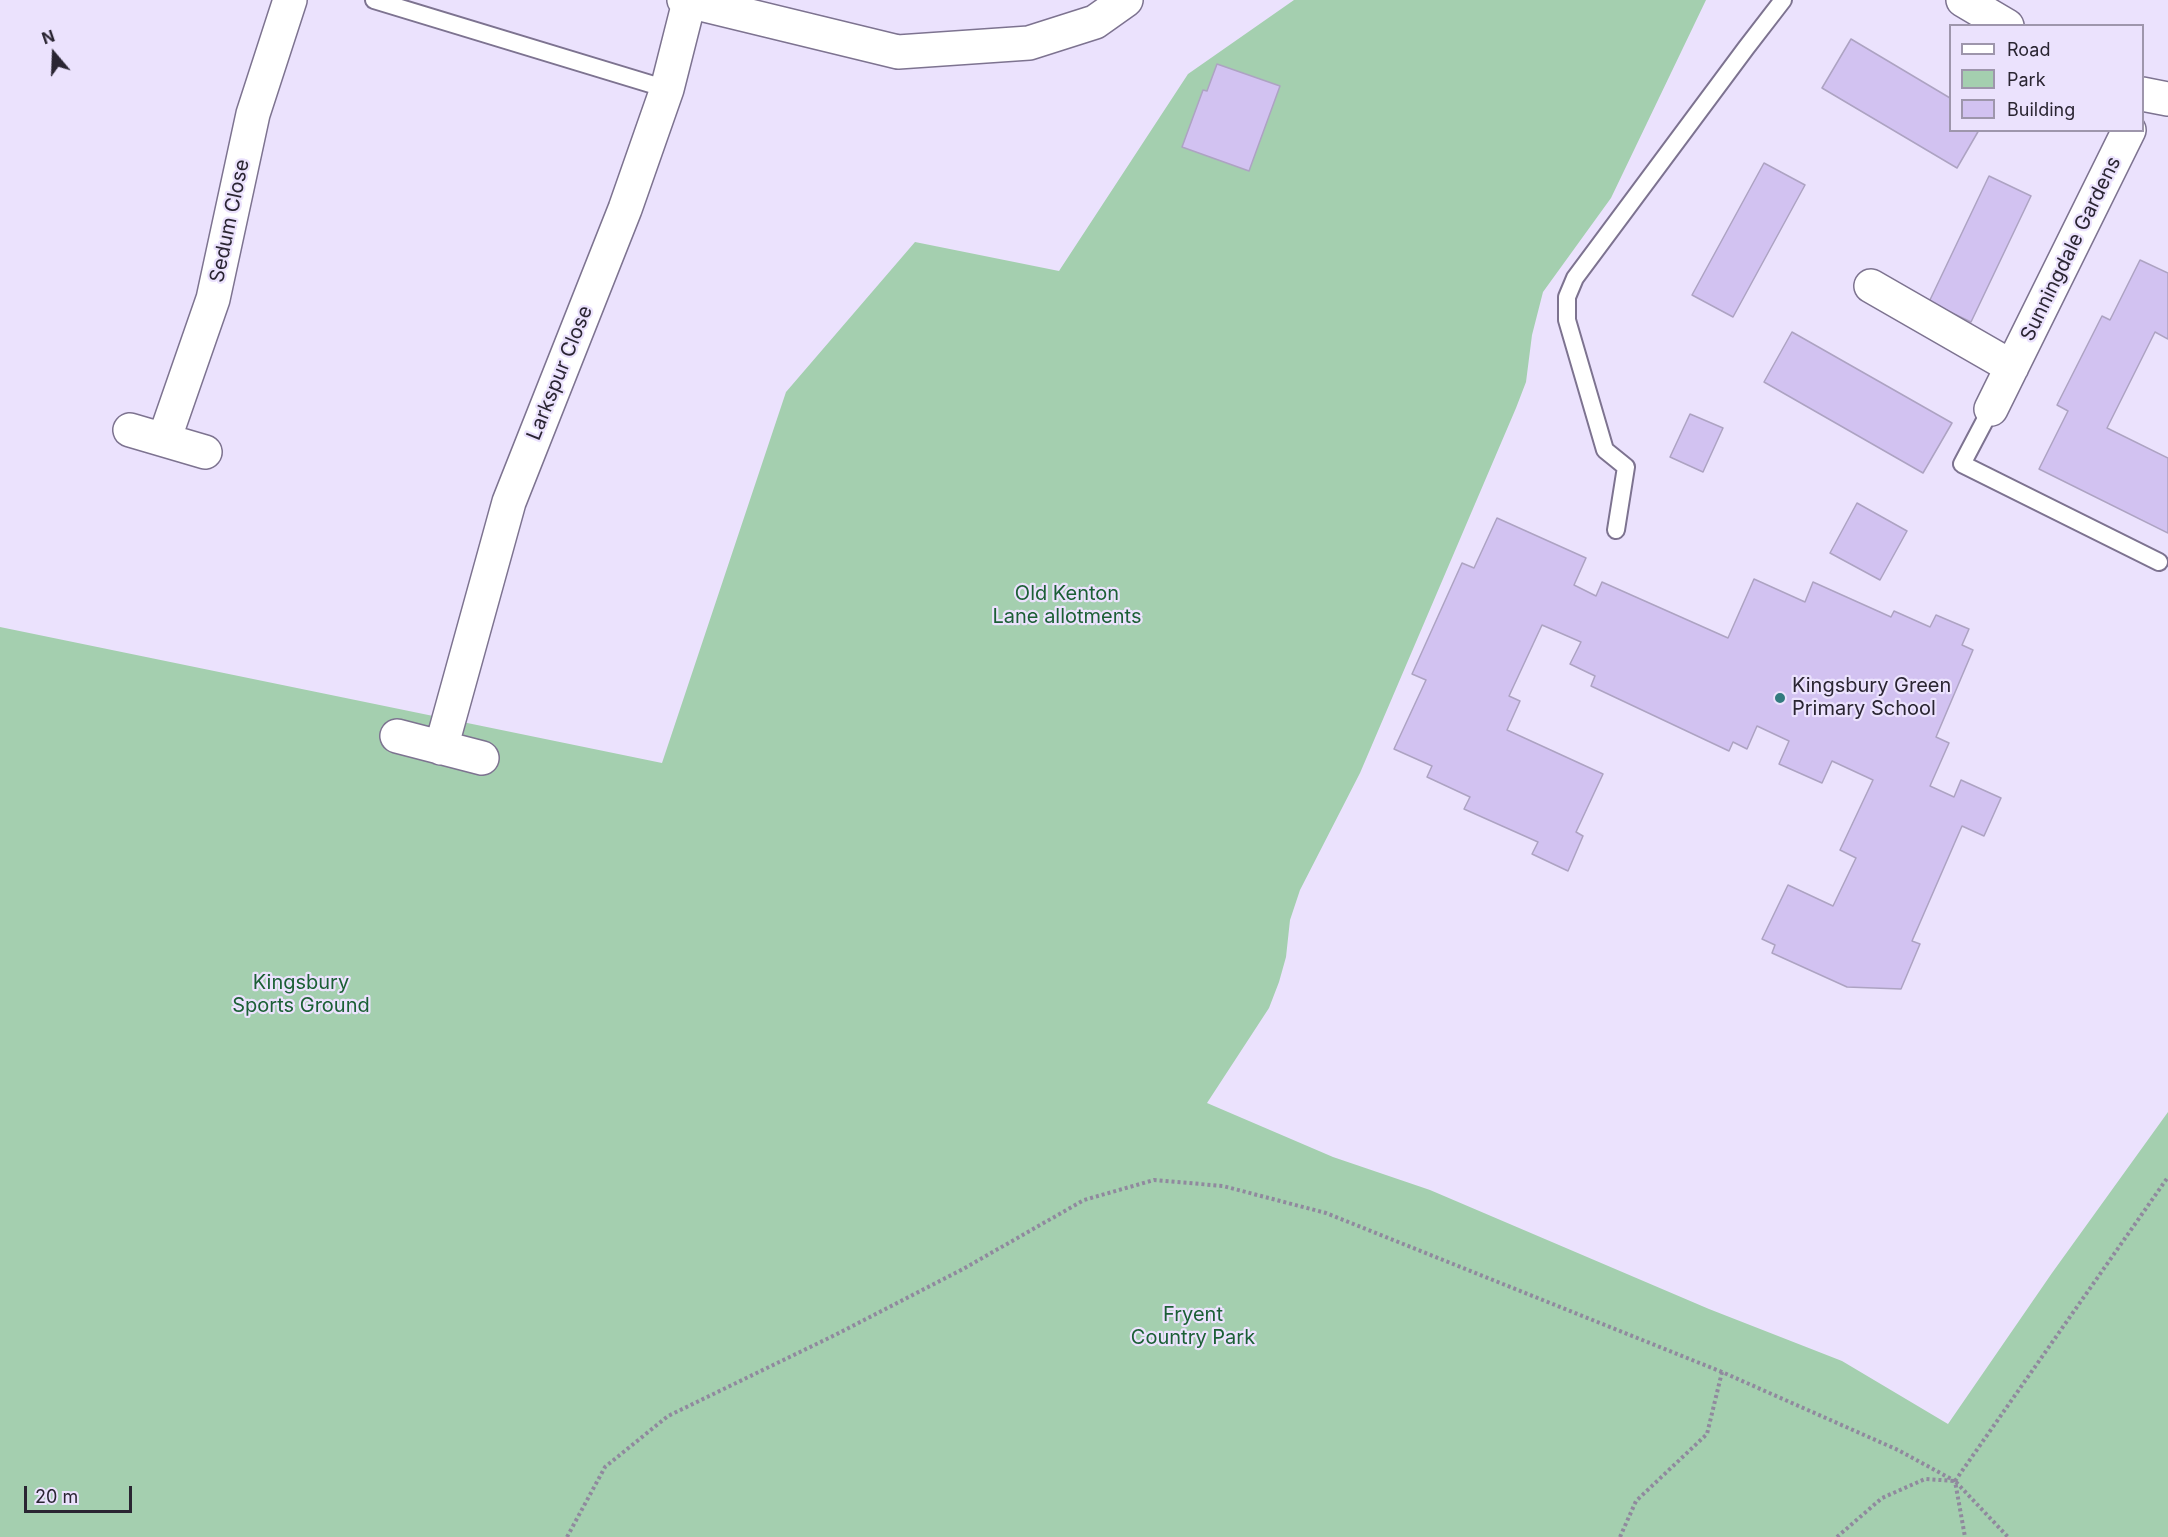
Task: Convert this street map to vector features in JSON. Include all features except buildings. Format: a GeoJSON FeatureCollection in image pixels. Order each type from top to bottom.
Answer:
{"type":"FeatureCollection","features":[{"type":"Feature","properties":{"kind":"street","name":"Sedum Close"},"geometry":{"type":"LineString","coordinates":[[164,440],[213,299],[253,114],[290,0]]}},
{"type":"Feature","properties":{"kind":"street"},"geometry":{"type":"LineString","coordinates":[[687,1],[898,52],[1029,44],[1095,22],[1126,0]]}},
{"type":"Feature","properties":{"kind":"street"},"geometry":{"type":"LineString","coordinates":[[1963,0],[2004,24]]}},
{"type":"Feature","properties":{"kind":"street","name":"Larkspur Close"},"geometry":{"type":"LineString","coordinates":[[441,748],[509,502],[625,209],[667,88],[687,1]]}},
{"type":"Feature","properties":{"kind":"street","name":"Sunningdale Gardens"},"geometry":{"type":"LineString","coordinates":[[1991,409],[2128,132]]}},
{"type":"Feature","properties":{"kind":"street"},"geometry":{"type":"LineString","coordinates":[[1871,286],[2012,367]]}},
{"type":"Feature","properties":{"kind":"street"},"geometry":{"type":"LineString","coordinates":[[130,430],[205,452]]}},
{"type":"Feature","properties":{"kind":"street"},"geometry":{"type":"LineString","coordinates":[[397,736],[482,758]]}},
{"type":"Feature","properties":{"kind":"lane"},"geometry":{"type":"LineString","coordinates":[[374,0],[667,88]]}},
{"type":"Feature","properties":{"kind":"lane"},"geometry":{"type":"LineString","coordinates":[[1616,530],[1626,467],[1605,450],[1567,320],[1567,297],[1575,278],[1783,0]]}},
{"type":"Feature","properties":{"kind":"lane"},"geometry":{"type":"LineString","coordinates":[[1991,409],[1962,464],[2158,562]]}},
{"type":"Feature","properties":{"kind":"path"},"geometry":{"type":"LineString","coordinates":[[1965,1537],[1955,1481],[2168,1177]]}},
{"type":"Feature","properties":{"kind":"path"},"geometry":{"type":"LineString","coordinates":[[567,1537],[605,1467],[668,1416],[835,1335],[963,1269],[1084,1200],[1154,1180],[1223,1186],[1326,1213],[1722,1372],[1898,1450],[1955,1481],[2008,1537]]}},
{"type":"Feature","properties":{"kind":"path"},"geometry":{"type":"LineString","coordinates":[[1620,1537],[1636,1502],[1707,1434],[1722,1372]]}},
{"type":"Feature","properties":{"kind":"path"},"geometry":{"type":"LineString","coordinates":[[1837,1537],[1882,1498],[1925,1479],[1955,1481]]}},
{"type":"Feature","properties":{"kind":"green space"},"geometry":{"type":"Polygon","coordinates":[[[1294,0],[1706,0],[1611,198],[1543,292],[1532,335],[1526,382],[1360,773],[1300,890],[1290,920],[1286,957],[1269,1008],[1207,1103],[1333,1157],[1430,1190],[1709,1309],[1842,1361],[1948,1424],[2052,1273],[2168,1112],[2168,1537],[0,1537],[0,627],[662,763],[786,392],[915,242],[1059,271],[1188,74],[1294,0]]]}},
{"type":"Feature","properties":{"kind":"place","name":"Kingsbury Green Primary School"},"geometry":{"type":"Point","coordinates":[1780,698]}},
{"type":"Feature","properties":{"kind":"park label","name":"Old Kenton Lane allotments"},"geometry":{"type":"Point","coordinates":[1067,606]}},
{"type":"Feature","properties":{"kind":"park label","name":"Kingsbury Sports Ground"},"geometry":{"type":"Point","coordinates":[301,994]}},
{"type":"Feature","properties":{"kind":"park label","name":"Fryent Country Park"},"geometry":{"type":"Point","coordinates":[1193,1326]}}]}
